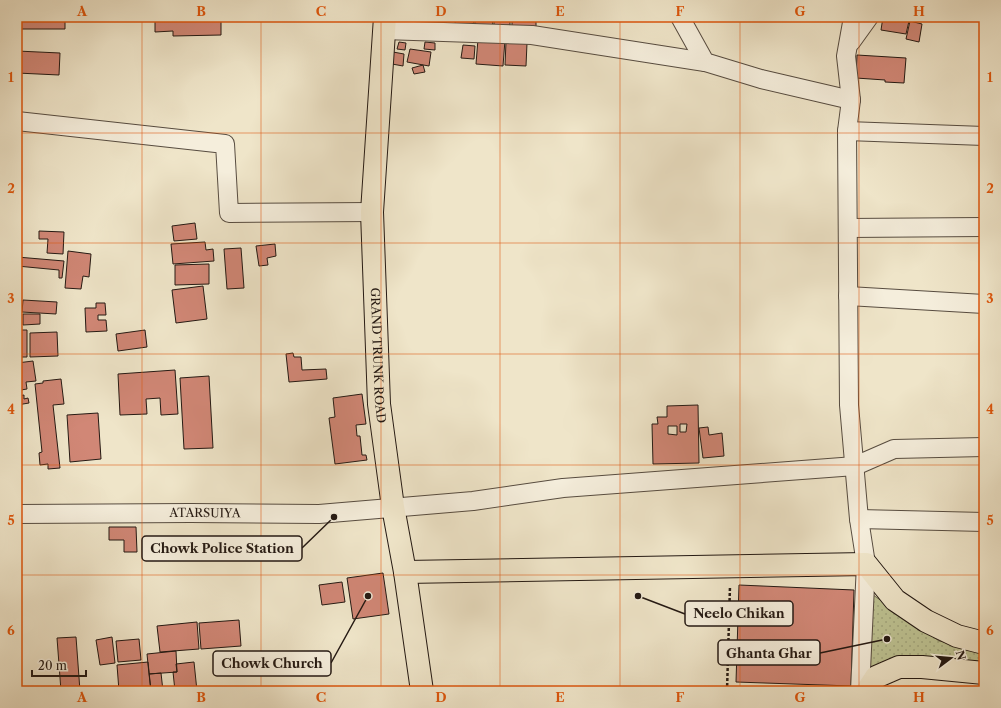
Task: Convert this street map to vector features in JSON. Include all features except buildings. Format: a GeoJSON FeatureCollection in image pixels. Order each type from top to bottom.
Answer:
{"type":"FeatureCollection","features":[{"type":"Feature","properties":{"kind":"main road","name":"GRAND TRUNK ROAD"},"geometry":{"type":"LineString","coordinates":[[385,23],[372,212],[379,404],[392,507],[405,572],[422,691]]}},
{"type":"Feature","properties":{"kind":"main road"},"geometry":{"type":"LineString","coordinates":[[405,572],[866,564],[895,600],[926,621],[958,636],[984,643]]}},
{"type":"Feature","properties":{"kind":"main road"},"geometry":{"type":"LineString","coordinates":[[866,691],[876,677],[899,667],[922,666],[984,673]]}},
{"type":"Feature","properties":{"kind":"street"},"geometry":{"type":"LineString","coordinates":[[680,17],[705,62]]}},
{"type":"Feature","properties":{"kind":"street"},"geometry":{"type":"LineString","coordinates":[[854,17],[846,56],[851,100],[847,131],[848,296],[849,405],[858,519],[866,564],[860,691]]}},
{"type":"Feature","properties":{"kind":"street"},"geometry":{"type":"LineString","coordinates":[[848,46],[869,17]]}},
{"type":"Feature","properties":{"kind":"street"},"geometry":{"type":"LineString","coordinates":[[385,23],[532,35],[705,62],[761,79],[851,100]]}},
{"type":"Feature","properties":{"kind":"street"},"geometry":{"type":"LineString","coordinates":[[17,121],[225,144],[229,213],[372,212]]}},
{"type":"Feature","properties":{"kind":"street"},"geometry":{"type":"LineString","coordinates":[[847,131],[984,136]]}},
{"type":"Feature","properties":{"kind":"street"},"geometry":{"type":"LineString","coordinates":[[848,228],[984,227]]}},
{"type":"Feature","properties":{"kind":"street"},"geometry":{"type":"LineString","coordinates":[[848,296],[984,304]]}},
{"type":"Feature","properties":{"kind":"street","name":"ATARSUIYA"},"geometry":{"type":"LineString","coordinates":[[17,514],[319,514],[473,501],[563,488],[855,466],[894,449],[984,447]]}},
{"type":"Feature","properties":{"kind":"street"},"geometry":{"type":"LineString","coordinates":[[858,519],[984,522]]}},
{"type":"Feature","properties":{"kind":"path"},"geometry":{"type":"LineString","coordinates":[[727,691],[730,566]]}},
{"type":"Feature","properties":{"kind":"green space"},"geometry":{"type":"Polygon","coordinates":[[[866,590],[939,641],[984,650],[984,667],[864,675],[866,590]]]}},
{"type":"Feature","properties":{"kind":"place","name":"Chowk Police Station"},"geometry":{"type":"Point","coordinates":[334,517]}},
{"type":"Feature","properties":{"kind":"place","name":"Chowk Church"},"geometry":{"type":"Point","coordinates":[368,596]}},
{"type":"Feature","properties":{"kind":"place","name":"Neelo Chikan"},"geometry":{"type":"Point","coordinates":[638,596]}},
{"type":"Feature","properties":{"kind":"place","name":"Ghanta Ghar"},"geometry":{"type":"Point","coordinates":[887,639]}}]}
